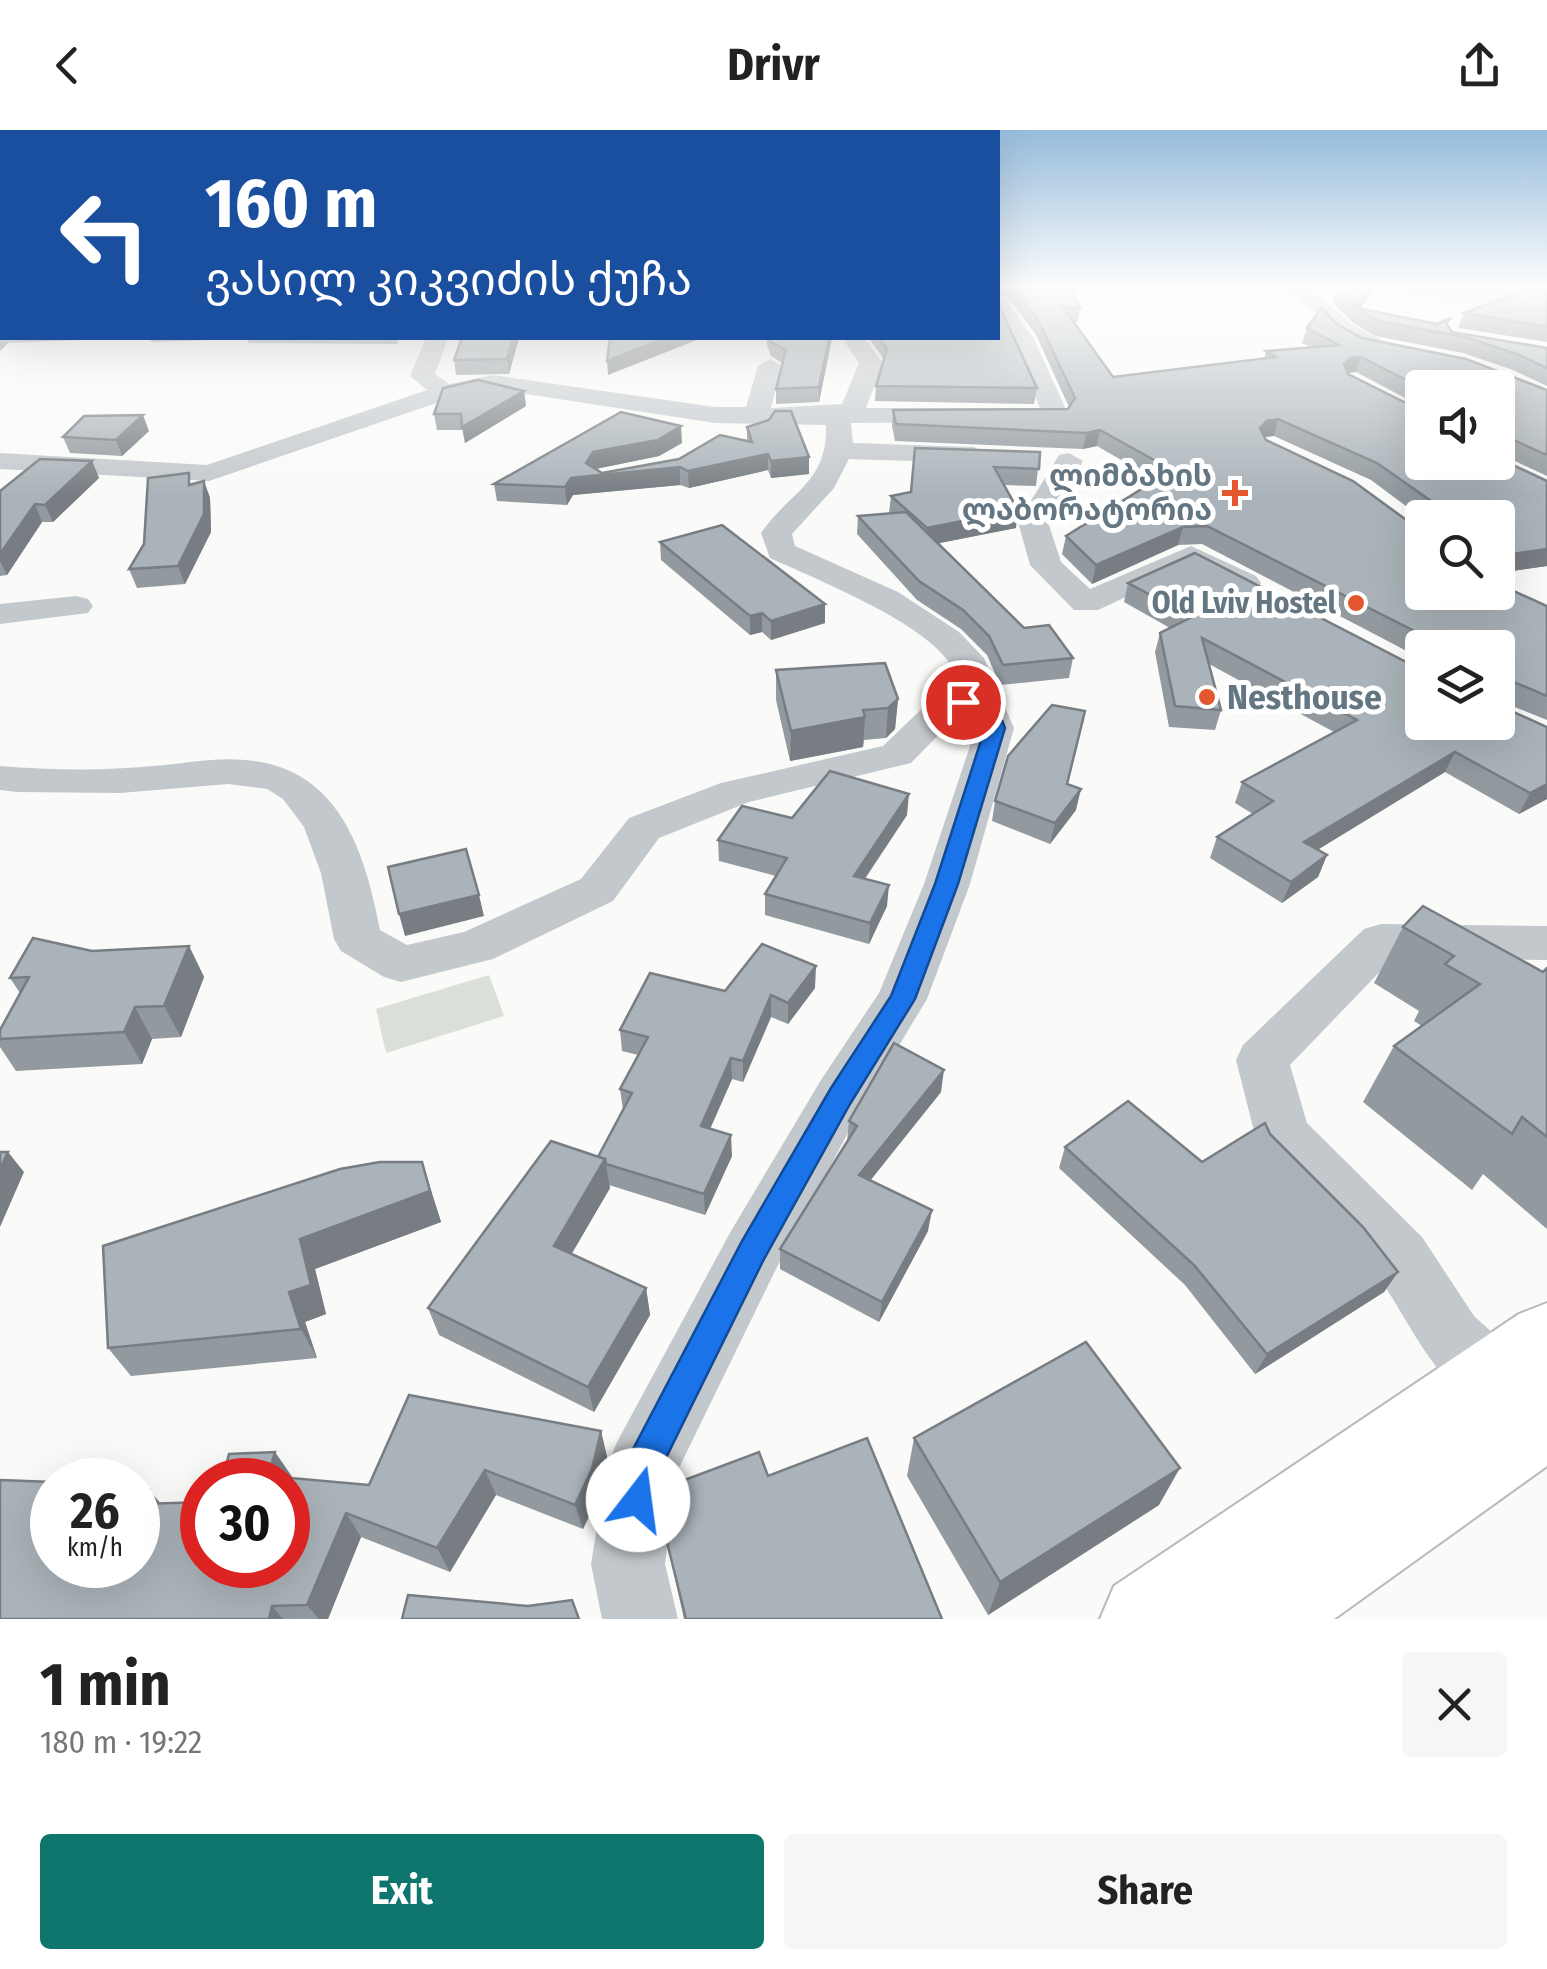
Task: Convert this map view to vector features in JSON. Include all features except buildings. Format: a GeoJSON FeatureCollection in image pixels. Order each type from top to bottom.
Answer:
{"type":"FeatureCollection","features":[{"type":"Feature","properties":{"kind":"main road"},"geometry":{"type":"LineString","coordinates":[[1146,1619],[1529,1378]]}},
{"type":"Feature","properties":{"kind":"main road"},"geometry":{"type":"LineString","coordinates":[[1255,1619],[1529,1378]]}},
{"type":"Feature","properties":{"kind":"street"},"geometry":{"type":"LineString","coordinates":[[431,355],[422,376],[445,392]]}},
{"type":"Feature","properties":{"kind":"street"},"geometry":{"type":"LineString","coordinates":[[640,1619],[628,1564],[642,1468],[752,1251],[840,1096],[902,999],[947,884],[995,728],[966,658],[947,638],[886,599],[781,551],[776,533],[808,503],[872,363],[866,355]]}},
{"type":"Feature","properties":{"kind":"street"},"geometry":{"type":"LineString","coordinates":[[711,441],[736,432],[839,434],[1056,416],[1030,355]]}},
{"type":"Feature","properties":{"kind":"street"},"geometry":{"type":"LineString","coordinates":[[757,414],[770,366]]}},
{"type":"Feature","properties":{"kind":"street"},"geometry":{"type":"LineString","coordinates":[[0,461],[209,473],[445,392],[492,382],[670,411],[757,414],[839,434],[994,456]]}},
{"type":"Feature","properties":{"kind":"street"},"geometry":{"type":"LineString","coordinates":[[1032,457],[1070,459],[1033,522],[1046,564],[1086,603],[1190,554],[1274,598]]}},
{"type":"Feature","properties":{"kind":"street"},"geometry":{"type":"LineString","coordinates":[[0,614],[76,606]]}},
{"type":"Feature","properties":{"kind":"street"},"geometry":{"type":"LineString","coordinates":[[0,778],[139,780],[233,772],[282,780],[314,806],[351,890],[358,939],[401,964],[476,947],[597,890],[644,828],[736,792],[897,755],[944,708],[982,695]]}},
{"type":"Feature","properties":{"kind":"street"},"geometry":{"type":"LineString","coordinates":[[1529,1378],[1451,1338],[1400,1257],[1283,1135],[1262,1060],[1381,941],[1547,943]]}},
{"type":"Feature","properties":{"kind":"shaded area"},"geometry":{"type":"Polygon","coordinates":[[[489,975],[504,1016],[386,1053],[376,1009],[489,975]]]}},
{"type":"Feature","properties":{"kind":"place","name":"ლიმბახის ლაბორატორია"},"geometry":{"type":"Point","coordinates":[1235,493]}},
{"type":"Feature","properties":{"kind":"place","name":"Old Lviv Hostel"},"geometry":{"type":"Point","coordinates":[1356,603]}},
{"type":"Feature","properties":{"kind":"place","name":"Nesthouse"},"geometry":{"type":"Point","coordinates":[1207,697]}},
{"type":"Feature","properties":{"kind":"route"},"geometry":{"type":"LineString","coordinates":[[638,1500],[642,1468],[752,1251],[840,1096],[902,999],[947,884],[995,728],[982,695],[963,702]]}}]}
